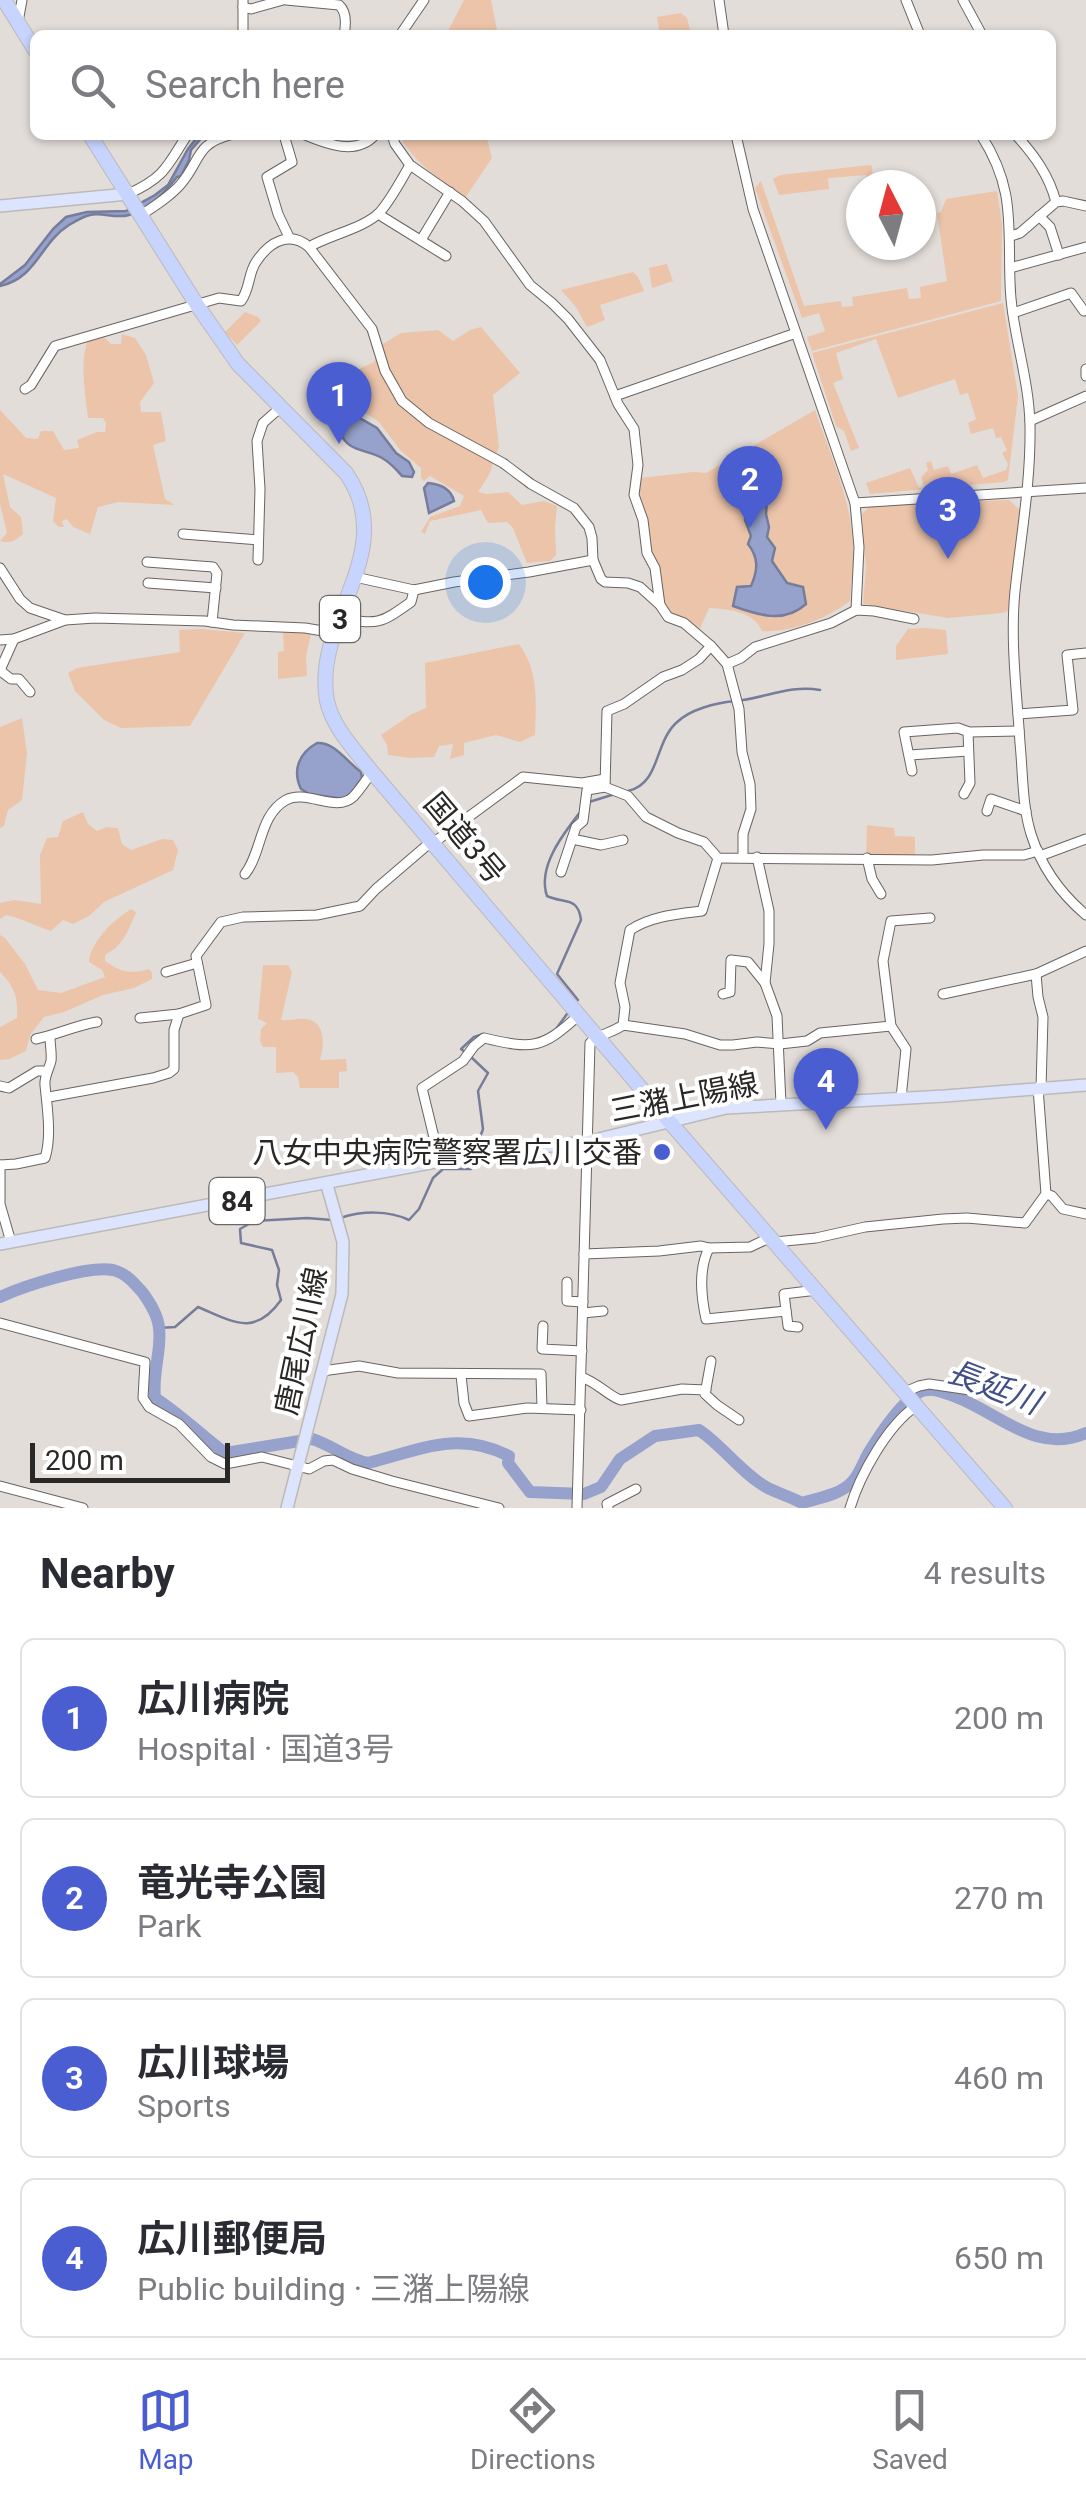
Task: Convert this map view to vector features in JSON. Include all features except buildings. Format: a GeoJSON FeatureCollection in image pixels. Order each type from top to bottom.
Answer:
{"type":"FeatureCollection","features":[{"type":"Feature","properties":{"kind":"highway"},"geometry":{"type":"LineString","coordinates":[[4,0],[30,42]]}},
{"type":"Feature","properties":{"kind":"highway","name":"国道3号"},"geometry":{"type":"LineString","coordinates":[[93,140],[238,364],[355,486],[364,529],[362,558],[326,657],[328,704],[339,730],[578,1015],[1005,1508]]}},
{"type":"Feature","properties":{"kind":"main road"},"geometry":{"type":"LineString","coordinates":[[0,206],[136,206]]}},
{"type":"Feature","properties":{"kind":"main road","name":"三潴上陽線"},"geometry":{"type":"LineString","coordinates":[[6,1244],[476,1155],[586,1142],[726,1108],[1086,1084]]}},
{"type":"Feature","properties":{"kind":"main road","name":"唐尾広川線"},"geometry":{"type":"LineString","coordinates":[[287,1508],[342,1294],[344,1242],[327,1185]]}},
{"type":"Feature","properties":{"kind":"street"},"geometry":{"type":"LineString","coordinates":[[18,22],[22,0]]}},
{"type":"Feature","properties":{"kind":"street"},"geometry":{"type":"LineString","coordinates":[[242,30],[243,4],[252,9],[284,0],[339,5],[345,17],[344,30]]}},
{"type":"Feature","properties":{"kind":"street"},"geometry":{"type":"LineString","coordinates":[[403,30],[424,0]]}},
{"type":"Feature","properties":{"kind":"street"},"geometry":{"type":"LineString","coordinates":[[719,0],[723,30]]}},
{"type":"Feature","properties":{"kind":"street"},"geometry":{"type":"LineString","coordinates":[[906,0],[918,30]]}},
{"type":"Feature","properties":{"kind":"street"},"geometry":{"type":"LineString","coordinates":[[963,0],[979,30]]}},
{"type":"Feature","properties":{"kind":"street"},"geometry":{"type":"LineString","coordinates":[[136,206],[184,140]]}},
{"type":"Feature","properties":{"kind":"street"},"geometry":{"type":"LineString","coordinates":[[136,206],[178,188],[206,145],[214,140]]}},
{"type":"Feature","properties":{"kind":"street"},"geometry":{"type":"LineString","coordinates":[[285,140],[292,162],[267,177],[289,237]]}},
{"type":"Feature","properties":{"kind":"street"},"geometry":{"type":"LineString","coordinates":[[319,140],[335,146],[352,146],[371,140]]}},
{"type":"Feature","properties":{"kind":"street"},"geometry":{"type":"LineString","coordinates":[[394,140],[410,165],[484,221],[530,285],[568,319],[600,360],[634,429],[638,466],[634,495],[643,520],[647,553],[656,568],[660,605]]}},
{"type":"Feature","properties":{"kind":"street"},"geometry":{"type":"LineString","coordinates":[[737,140],[752,208],[855,503],[859,547],[856,610]]}},
{"type":"Feature","properties":{"kind":"street"},"geometry":{"type":"LineString","coordinates":[[985,140],[998,166],[1007,200],[1013,313],[1030,421],[1014,620],[1026,811],[1039,854],[1055,882],[1086,915]]}},
{"type":"Feature","properties":{"kind":"street"},"geometry":{"type":"LineString","coordinates":[[1021,140],[1052,184],[1056,202]]}},
{"type":"Feature","properties":{"kind":"street"},"geometry":{"type":"LineString","coordinates":[[310,247],[378,214],[410,165]]}},
{"type":"Feature","properties":{"kind":"street"},"geometry":{"type":"LineString","coordinates":[[421,240],[450,192]]}},
{"type":"Feature","properties":{"kind":"street"},"geometry":{"type":"LineString","coordinates":[[1011,236],[1020,233],[1056,202],[1064,200],[1086,206]]}},
{"type":"Feature","properties":{"kind":"street"},"geometry":{"type":"LineString","coordinates":[[378,214],[446,256]]}},
{"type":"Feature","properties":{"kind":"street"},"geometry":{"type":"LineString","coordinates":[[1039,216],[1050,228],[1059,256]]}},
{"type":"Feature","properties":{"kind":"street"},"geometry":{"type":"LineString","coordinates":[[25,389],[55,346],[219,298],[242,300],[257,261],[276,242],[289,237],[301,240],[372,330],[384,372],[402,401],[444,433],[504,463],[531,484],[574,508],[583,517],[592,538],[596,573],[605,582],[640,587],[668,617],[712,646],[727,664],[739,709],[742,752],[750,784],[743,857]]}},
{"type":"Feature","properties":{"kind":"street"},"geometry":{"type":"LineString","coordinates":[[1010,268],[1086,247]]}},
{"type":"Feature","properties":{"kind":"street"},"geometry":{"type":"LineString","coordinates":[[1013,313],[1071,293],[1084,312]]}},
{"type":"Feature","properties":{"kind":"street"},"geometry":{"type":"LineString","coordinates":[[615,396],[796,333]]}},
{"type":"Feature","properties":{"kind":"street"},"geometry":{"type":"LineString","coordinates":[[1030,421],[1086,396]]}},
{"type":"Feature","properties":{"kind":"street"},"geometry":{"type":"LineString","coordinates":[[258,560],[260,488],[256,441],[263,423],[280,408]]}},
{"type":"Feature","properties":{"kind":"street"},"geometry":{"type":"LineString","coordinates":[[855,503],[1086,488]]}},
{"type":"Feature","properties":{"kind":"street"},"geometry":{"type":"LineString","coordinates":[[184,534],[258,540]]}},
{"type":"Feature","properties":{"kind":"street"},"geometry":{"type":"LineString","coordinates":[[355,578],[414,590],[593,560]]}},
{"type":"Feature","properties":{"kind":"street"},"geometry":{"type":"LineString","coordinates":[[147,562],[214,568],[217,573],[212,622]]}},
{"type":"Feature","properties":{"kind":"street"},"geometry":{"type":"LineString","coordinates":[[0,568],[30,608],[66,620]]}},
{"type":"Feature","properties":{"kind":"street"},"geometry":{"type":"LineString","coordinates":[[148,583],[216,588]]}},
{"type":"Feature","properties":{"kind":"street"},"geometry":{"type":"LineString","coordinates":[[0,640],[14,639],[66,620],[95,618],[305,628],[372,624],[412,602],[414,590]]}},
{"type":"Feature","properties":{"kind":"street"},"geometry":{"type":"LineString","coordinates":[[727,664],[755,647],[831,623],[856,610],[914,619]]}},
{"type":"Feature","properties":{"kind":"street"},"geometry":{"type":"LineString","coordinates":[[998,621],[1014,620]]}},
{"type":"Feature","properties":{"kind":"street"},"geometry":{"type":"LineString","coordinates":[[14,639],[2,672],[19,680],[30,692]]}},
{"type":"Feature","properties":{"kind":"street"},"geometry":{"type":"LineString","coordinates":[[605,783],[607,711],[682,670],[712,646]]}},
{"type":"Feature","properties":{"kind":"street"},"geometry":{"type":"LineString","coordinates":[[1018,714],[1073,710],[1067,655],[1086,653]]}},
{"type":"Feature","properties":{"kind":"street"},"geometry":{"type":"LineString","coordinates":[[912,771],[904,732],[958,728],[968,732],[1020,731]]}},
{"type":"Feature","properties":{"kind":"street"},"geometry":{"type":"LineString","coordinates":[[964,794],[970,782],[968,732]]}},
{"type":"Feature","properties":{"kind":"street"},"geometry":{"type":"LineString","coordinates":[[910,755],[968,751]]}},
{"type":"Feature","properties":{"kind":"street"},"geometry":{"type":"LineString","coordinates":[[244,874],[278,806],[300,796],[341,803],[351,800],[372,772]]}},
{"type":"Feature","properties":{"kind":"street"},"geometry":{"type":"LineString","coordinates":[[140,1018],[179,1014],[206,1005],[196,956],[221,922],[317,915],[360,906],[433,842],[523,777],[605,783],[628,796],[646,817],[704,842],[718,858]]}},
{"type":"Feature","properties":{"kind":"street"},"geometry":{"type":"LineString","coordinates":[[561,872],[576,827],[583,821],[587,790],[605,783]]}},
{"type":"Feature","properties":{"kind":"street"},"geometry":{"type":"LineString","coordinates":[[987,811],[991,799],[1026,811]]}},
{"type":"Feature","properties":{"kind":"street"},"geometry":{"type":"LineString","coordinates":[[572,839],[602,845],[623,840]]}},
{"type":"Feature","properties":{"kind":"street"},"geometry":{"type":"LineString","coordinates":[[718,858],[954,859],[1039,854],[1086,839]]}},
{"type":"Feature","properties":{"kind":"street"},"geometry":{"type":"LineString","coordinates":[[757,857],[769,911],[765,983]]}},
{"type":"Feature","properties":{"kind":"street"},"geometry":{"type":"LineString","coordinates":[[623,1025],[625,1007],[620,984],[630,930],[656,918],[702,911],[718,858]]}},
{"type":"Feature","properties":{"kind":"street"},"geometry":{"type":"LineString","coordinates":[[867,858],[881,894]]}},
{"type":"Feature","properties":{"kind":"street"},"geometry":{"type":"LineString","coordinates":[[901,1098],[906,1049],[891,1026],[882,961],[891,921],[930,918]]}},
{"type":"Feature","properties":{"kind":"street"},"geometry":{"type":"LineString","coordinates":[[943,994],[1036,974],[1086,951]]}},
{"type":"Feature","properties":{"kind":"street"},"geometry":{"type":"LineString","coordinates":[[723,994],[730,992],[731,960],[748,962],[765,983],[777,1016],[781,1104]]}},
{"type":"Feature","properties":{"kind":"street"},"geometry":{"type":"LineString","coordinates":[[166,972],[198,963]]}},
{"type":"Feature","properties":{"kind":"street"},"geometry":{"type":"LineString","coordinates":[[584,1254],[701,1246],[750,1248],[773,1239],[816,1238],[865,1227],[943,1219],[1025,1224],[1046,1194],[1040,1088],[1043,1017],[1036,974]]}},
{"type":"Feature","properties":{"kind":"street"},"geometry":{"type":"LineString","coordinates":[[154,1001],[157,1016]]}},
{"type":"Feature","properties":{"kind":"street"},"geometry":{"type":"LineString","coordinates":[[49,1097],[174,1070],[174,1030],[179,1014]]}},
{"type":"Feature","properties":{"kind":"street"},"geometry":{"type":"LineString","coordinates":[[440,1162],[422,1088],[484,1038],[518,1046],[536,1045],[578,1015]]}},
{"type":"Feature","properties":{"kind":"street"},"geometry":{"type":"LineString","coordinates":[[36,1039],[97,1022]]}},
{"type":"Feature","properties":{"kind":"street"},"geometry":{"type":"LineString","coordinates":[[577,1507],[590,1043],[623,1025],[685,1034],[720,1045],[807,1041],[820,1034],[891,1026]]}},
{"type":"Feature","properties":{"kind":"street"},"geometry":{"type":"LineString","coordinates":[[6,1244],[0,1165],[46,1158],[49,1097],[44,1084],[51,1060],[50,1037]]}},
{"type":"Feature","properties":{"kind":"street"},"geometry":{"type":"LineString","coordinates":[[0,1086],[10,1088],[37,1071],[48,1071]]}},
{"type":"Feature","properties":{"kind":"street"},"geometry":{"type":"LineString","coordinates":[[1046,1194],[1063,1209],[1086,1214]]}},
{"type":"Feature","properties":{"kind":"street"},"geometry":{"type":"LineString","coordinates":[[709,1248],[702,1270],[706,1319],[786,1311]]}},
{"type":"Feature","properties":{"kind":"street"},"geometry":{"type":"LineString","coordinates":[[568,1282],[567,1302],[603,1311]]}},
{"type":"Feature","properties":{"kind":"street"},"geometry":{"type":"LineString","coordinates":[[798,1327],[788,1326],[784,1294],[817,1290]]}},
{"type":"Feature","properties":{"kind":"street"},"geometry":{"type":"LineString","coordinates":[[0,1323],[145,1362],[143,1398],[179,1424],[211,1457],[225,1464],[262,1456],[309,1469],[324,1460],[333,1460],[392,1481],[496,1507]]}},
{"type":"Feature","properties":{"kind":"street"},"geometry":{"type":"LineString","coordinates":[[543,1326],[542,1349],[582,1351]]}},
{"type":"Feature","properties":{"kind":"street"},"geometry":{"type":"LineString","coordinates":[[711,1360],[705,1394],[739,1420]]}},
{"type":"Feature","properties":{"kind":"street"},"geometry":{"type":"LineString","coordinates":[[322,1371],[359,1366],[398,1373],[541,1374],[542,1408]]}},
{"type":"Feature","properties":{"kind":"street"},"geometry":{"type":"LineString","coordinates":[[462,1374],[469,1416],[527,1408],[580,1410]]}},
{"type":"Feature","properties":{"kind":"street"},"geometry":{"type":"LineString","coordinates":[[582,1377],[622,1400],[682,1389],[706,1390]]}},
{"type":"Feature","properties":{"kind":"street"},"geometry":{"type":"LineString","coordinates":[[850,1508],[856,1488],[919,1386],[998,1394]]}},
{"type":"Feature","properties":{"kind":"street"},"geometry":{"type":"LineString","coordinates":[[0,1486],[84,1508]]}},
{"type":"Feature","properties":{"kind":"street"},"geometry":{"type":"LineString","coordinates":[[608,1508],[608,1504],[636,1489]]}},
{"type":"Feature","properties":{"kind":"shaded area"},"geometry":{"type":"Polygon","coordinates":[[[464,0],[491,0],[497,30],[449,30],[464,0]]]}},
{"type":"Feature","properties":{"kind":"shaded area"},"geometry":{"type":"Polygon","coordinates":[[[681,13],[690,30],[659,30],[657,17],[681,13]]]}},
{"type":"Feature","properties":{"kind":"shaded area"},"geometry":{"type":"Polygon","coordinates":[[[402,140],[487,140],[492,158],[465,198],[402,140]]]}},
{"type":"Feature","properties":{"kind":"shaded area"},"geometry":{"type":"Polygon","coordinates":[[[872,166],[872,170],[846,170],[846,177],[828,178],[829,189],[779,195],[773,179],[780,175],[872,166]]]}},
{"type":"Feature","properties":{"kind":"shaded area"},"geometry":{"type":"Polygon","coordinates":[[[761,181],[804,306],[841,301],[842,307],[853,306],[852,297],[907,288],[909,299],[921,298],[920,287],[947,281],[937,213],[946,199],[997,191],[1002,224],[1001,301],[812,351],[807,337],[825,331],[819,313],[802,318],[755,188],[761,181]]]}},
{"type":"Feature","properties":{"kind":"shaded area"},"geometry":{"type":"Polygon","coordinates":[[[667,264],[673,281],[652,288],[649,268],[667,264]]]}},
{"type":"Feature","properties":{"kind":"shaded area"},"geometry":{"type":"Polygon","coordinates":[[[633,272],[644,291],[600,305],[605,320],[587,327],[561,290],[633,272]]]}},
{"type":"Feature","properties":{"kind":"shaded area"},"geometry":{"type":"Polygon","coordinates":[[[1003,303],[1018,396],[1008,480],[870,494],[866,483],[910,468],[919,488],[924,487],[921,477],[928,470],[926,463],[931,461],[934,470],[948,466],[951,474],[977,465],[983,478],[1006,470],[1008,464],[1002,453],[1007,450],[993,428],[971,434],[968,423],[976,419],[968,393],[960,395],[955,379],[898,398],[876,339],[836,353],[843,379],[833,383],[859,448],[851,451],[844,431],[836,426],[812,353],[1003,303]]]}},
{"type":"Feature","properties":{"kind":"shaded area"},"geometry":{"type":"Polygon","coordinates":[[[245,312],[261,321],[237,345],[225,332],[245,312]]]}},
{"type":"Feature","properties":{"kind":"shaded area"},"geometry":{"type":"Polygon","coordinates":[[[481,327],[520,373],[493,395],[499,447],[478,492],[508,492],[522,505],[544,501],[557,506],[556,555],[550,561],[527,563],[513,528],[507,522],[488,523],[481,510],[430,521],[425,534],[421,532],[430,517],[460,506],[464,496],[430,476],[424,481],[421,468],[401,451],[379,422],[346,400],[359,369],[374,362],[381,345],[401,333],[438,330],[453,341],[481,327]]]}},
{"type":"Feature","properties":{"kind":"shaded area"},"geometry":{"type":"Polygon","coordinates":[[[122,334],[135,338],[146,355],[154,383],[140,402],[141,412],[161,412],[166,441],[153,445],[165,499],[175,505],[119,502],[98,507],[90,534],[73,527],[67,519],[62,521],[64,527],[59,527],[53,521],[56,498],[3,474],[10,507],[21,517],[23,534],[12,541],[0,541],[7,533],[0,504],[0,410],[26,438],[38,439],[41,431],[53,431],[64,450],[79,448],[77,440],[105,432],[103,418],[88,418],[85,351],[87,342],[104,337],[111,344],[121,344],[122,334]]]}},
{"type":"Feature","properties":{"kind":"shaded area"},"geometry":{"type":"Polygon","coordinates":[[[815,410],[848,511],[853,553],[850,601],[808,624],[785,630],[762,631],[753,619],[724,609],[709,608],[699,631],[680,620],[670,612],[659,581],[639,501],[639,478],[706,473],[815,410]]]}},
{"type":"Feature","properties":{"kind":"shaded area"},"geometry":{"type":"Polygon","coordinates":[[[1009,500],[1020,510],[1008,611],[948,618],[863,604],[866,568],[862,514],[870,506],[1009,500]]]}},
{"type":"Feature","properties":{"kind":"shaded area"},"geometry":{"type":"Polygon","coordinates":[[[908,629],[946,630],[948,654],[896,660],[896,646],[908,629]]]}},
{"type":"Feature","properties":{"kind":"shaded area"},"geometry":{"type":"Polygon","coordinates":[[[179,630],[245,633],[190,726],[121,728],[104,720],[75,691],[68,673],[77,668],[180,652],[179,630]]]}},
{"type":"Feature","properties":{"kind":"shaded area"},"geometry":{"type":"Polygon","coordinates":[[[283,630],[311,634],[307,676],[278,679],[278,652],[284,651],[283,630]]]}},
{"type":"Feature","properties":{"kind":"shaded area"},"geometry":{"type":"Polygon","coordinates":[[[519,644],[533,676],[535,735],[520,742],[496,735],[464,743],[464,755],[450,759],[453,744],[439,746],[434,757],[388,755],[381,735],[426,708],[425,663],[519,644]]]}},
{"type":"Feature","properties":{"kind":"shaded area"},"geometry":{"type":"Polygon","coordinates":[[[22,718],[27,753],[22,800],[8,810],[0,828],[0,727],[22,718]]]}},
{"type":"Feature","properties":{"kind":"shaded area"},"geometry":{"type":"Polygon","coordinates":[[[83,812],[88,824],[97,831],[118,828],[122,844],[131,850],[162,839],[173,840],[178,850],[173,870],[104,902],[73,924],[63,920],[51,931],[6,915],[0,919],[0,903],[15,900],[41,904],[40,855],[47,838],[58,837],[63,821],[83,812]]]}},
{"type":"Feature","properties":{"kind":"shaded area"},"geometry":{"type":"Polygon","coordinates":[[[867,825],[894,828],[895,836],[915,837],[915,855],[866,855],[867,825]]]}},
{"type":"Feature","properties":{"kind":"shaded area"},"geometry":{"type":"Polygon","coordinates":[[[132,909],[136,913],[127,932],[117,947],[105,955],[105,961],[126,971],[149,969],[152,979],[44,1017],[30,1035],[26,1051],[0,1060],[0,1027],[17,1018],[17,1011],[12,988],[0,972],[0,935],[25,964],[38,990],[61,993],[105,977],[102,970],[89,962],[90,954],[105,931],[132,909]]]}},
{"type":"Feature","properties":{"kind":"shaded area"},"geometry":{"type":"Polygon","coordinates":[[[263,965],[288,965],[292,972],[281,1020],[306,1019],[318,1025],[323,1042],[320,1060],[346,1059],[347,1071],[339,1072],[339,1088],[300,1088],[293,1072],[276,1073],[276,1047],[263,1047],[260,1041],[261,1029],[267,1023],[258,1019],[263,965]]]}},
{"type":"Feature","properties":{"kind":"water"},"geometry":{"type":"Polygon","coordinates":[[[200,140],[191,150],[181,176],[150,205],[129,215],[95,214],[76,221],[59,232],[22,276],[0,286],[25,265],[66,217],[87,212],[126,211],[155,195],[168,185],[188,149],[200,140]]]}},
{"type":"Feature","properties":{"kind":"water"},"geometry":{"type":"Polygon","coordinates":[[[351,413],[377,428],[396,453],[409,462],[412,477],[402,476],[385,460],[347,443],[340,431],[351,413]]]}},
{"type":"Feature","properties":{"kind":"water"},"geometry":{"type":"Polygon","coordinates":[[[763,482],[768,489],[767,537],[775,548],[772,561],[787,583],[803,587],[806,604],[780,616],[733,606],[737,587],[751,586],[755,575],[756,559],[748,544],[751,536],[745,520],[757,507],[763,482]]]}},
{"type":"Feature","properties":{"kind":"water"},"geometry":{"type":"Polygon","coordinates":[[[428,483],[444,488],[454,501],[429,513],[424,488],[428,483]]]}},
{"type":"Feature","properties":{"kind":"water"},"geometry":{"type":"Polygon","coordinates":[[[317,743],[335,749],[361,772],[362,778],[348,798],[309,794],[301,789],[299,763],[317,743]]]}},
{"type":"Feature","properties":{"kind":"waterway"},"geometry":{"type":"LineString","coordinates":[[743,700],[791,690],[820,690]]}},
{"type":"Feature","properties":{"kind":"waterway"},"geometry":{"type":"LineString","coordinates":[[628,791],[646,780],[676,723],[704,708],[735,701]]}},
{"type":"Feature","properties":{"kind":"waterway"},"geometry":{"type":"LineString","coordinates":[[589,802],[615,794]]}},
{"type":"Feature","properties":{"kind":"waterway"},"geometry":{"type":"LineString","coordinates":[[578,1000],[557,974],[581,920],[579,912],[573,904],[547,896],[545,885],[554,851],[581,811]]}},
{"type":"Feature","properties":{"kind":"waterway"},"geometry":{"type":"LineString","coordinates":[[556,1029],[567,1014]]}},
{"type":"Feature","properties":{"kind":"waterway"},"geometry":{"type":"LineString","coordinates":[[465,1052],[461,1049],[483,1034]]}},
{"type":"Feature","properties":{"kind":"waterway"},"geometry":{"type":"LineString","coordinates":[[471,1057],[488,1073],[478,1091],[483,1129],[475,1151]]}},
{"type":"Feature","properties":{"kind":"waterway"},"geometry":{"type":"LineString","coordinates":[[340,1218],[375,1213],[409,1220],[419,1209],[433,1178],[443,1169],[471,1169],[475,1159]]}},
{"type":"Feature","properties":{"kind":"waterway"},"geometry":{"type":"LineString","coordinates":[[159,1328],[175,1327],[198,1307],[242,1323],[261,1319],[281,1300],[279,1270],[272,1250],[241,1243],[240,1229],[254,1221],[332,1220]]}},
{"type":"Feature","properties":{"kind":"waterway","name":"長延川"},"geometry":{"type":"LineString","coordinates":[[0,1297],[73,1273],[102,1269],[126,1276],[146,1297],[158,1323],[155,1398],[225,1453],[312,1439],[368,1463],[422,1448],[473,1444],[509,1456],[508,1463],[530,1492],[584,1494],[601,1487],[620,1459],[655,1436],[699,1430],[757,1481],[802,1503],[828,1496],[855,1479],[896,1414],[912,1397],[928,1390],[968,1402],[1033,1435],[1067,1439],[1086,1433]]}},
{"type":"Feature","properties":{"kind":"place","name":"広川病院"},"geometry":{"type":"Point","coordinates":[339,444]}},
{"type":"Feature","properties":{"kind":"place","name":"竜光寺公園"},"geometry":{"type":"Point","coordinates":[750,528]}},
{"type":"Feature","properties":{"kind":"place","name":"広川球場"},"geometry":{"type":"Point","coordinates":[948,559]}},
{"type":"Feature","properties":{"kind":"place","name":"広川郵便局"},"geometry":{"type":"Point","coordinates":[826,1130]}},
{"type":"Feature","properties":{"kind":"place","name":"八女中央病院警察署広川交番"},"geometry":{"type":"Point","coordinates":[662,1152]}}]}
